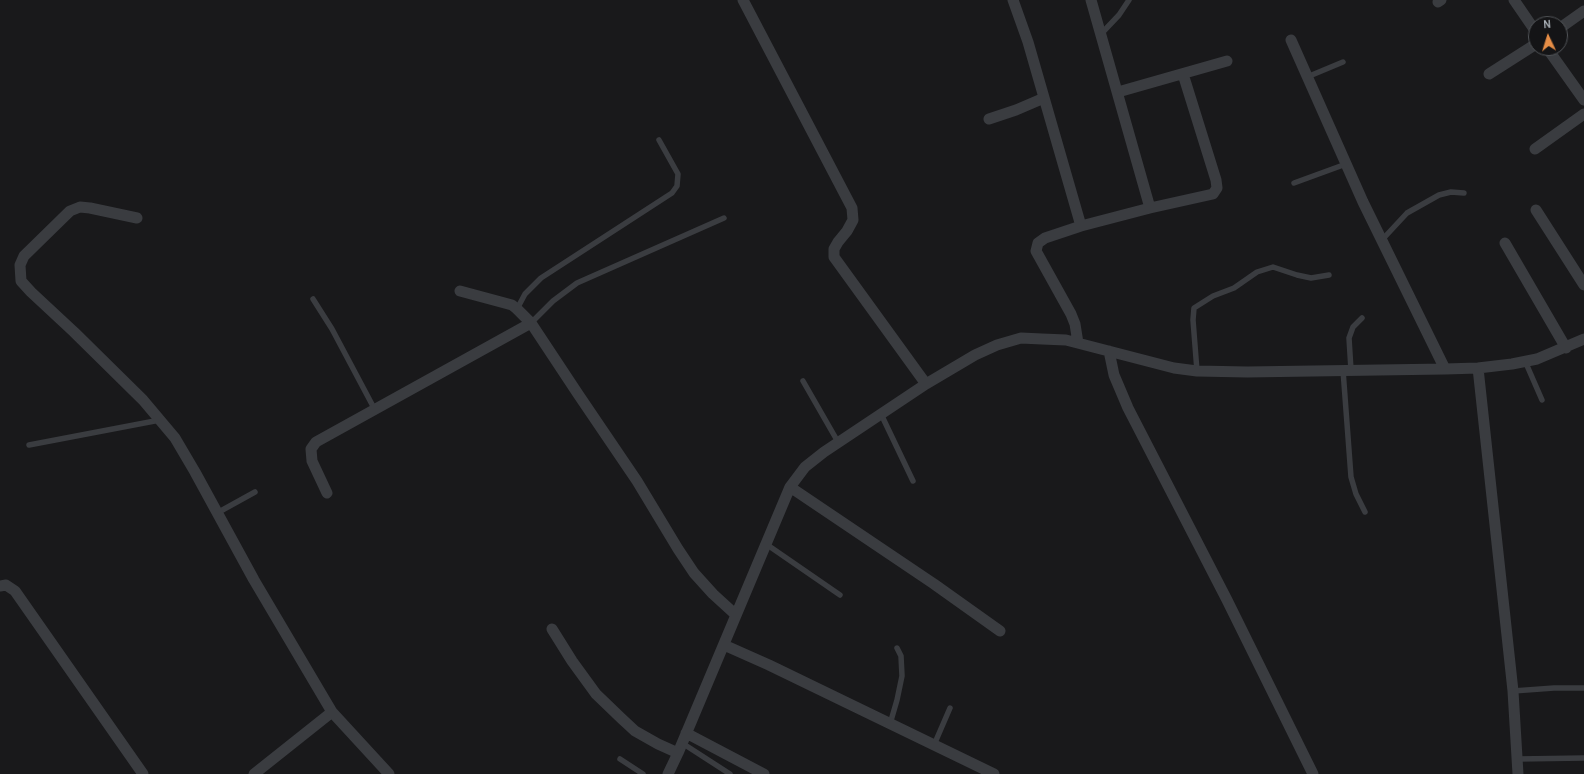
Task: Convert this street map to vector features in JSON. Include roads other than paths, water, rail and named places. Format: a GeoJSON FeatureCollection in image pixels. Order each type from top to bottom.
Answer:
{"type":"FeatureCollection","features":[{"type":"Feature","properties":{"kind":"street"},"geometry":{"type":"LineString","coordinates":[[743,0],[852,208],[853,220],[834,249],[834,257],[926,384]]}},
{"type":"Feature","properties":{"kind":"street"},"geometry":{"type":"LineString","coordinates":[[1013,0],[1028,42],[1081,226]]}},
{"type":"Feature","properties":{"kind":"street"},"geometry":{"type":"LineString","coordinates":[[1091,0],[1150,208]]}},
{"type":"Feature","properties":{"kind":"street"},"geometry":{"type":"LineString","coordinates":[[1514,0],[1528,20]]}},
{"type":"Feature","properties":{"kind":"street"},"geometry":{"type":"LineString","coordinates":[[1568,22],[1584,11]]}},
{"type":"Feature","properties":{"kind":"street"},"geometry":{"type":"LineString","coordinates":[[1291,40],[1381,241],[1445,369]]}},
{"type":"Feature","properties":{"kind":"street"},"geometry":{"type":"LineString","coordinates":[[1489,74],[1528,49]]}},
{"type":"Feature","properties":{"kind":"street"},"geometry":{"type":"LineString","coordinates":[[1553,56],[1584,100]]}},
{"type":"Feature","properties":{"kind":"street"},"geometry":{"type":"LineString","coordinates":[[1118,92],[1227,61]]}},
{"type":"Feature","properties":{"kind":"street"},"geometry":{"type":"LineString","coordinates":[[1078,343],[1075,324],[1071,314],[1036,251],[1038,243],[1045,238],[1081,226],[1150,208],[1213,194],[1216,188],[1216,180],[1184,74]]}},
{"type":"Feature","properties":{"kind":"street"},"geometry":{"type":"LineString","coordinates":[[989,120],[1044,98]]}},
{"type":"Feature","properties":{"kind":"street"},"geometry":{"type":"LineString","coordinates":[[1535,149],[1584,114]]}},
{"type":"Feature","properties":{"kind":"street"},"geometry":{"type":"LineString","coordinates":[[137,218],[90,208],[80,207],[70,211],[24,256],[20,265],[21,281],[143,400],[175,438],[254,580],[332,712],[389,774]]}},
{"type":"Feature","properties":{"kind":"street"},"geometry":{"type":"LineString","coordinates":[[1536,210],[1584,285]]}},
{"type":"Feature","properties":{"kind":"street"},"geometry":{"type":"LineString","coordinates":[[1505,242],[1566,348]]}},
{"type":"Feature","properties":{"kind":"street"},"geometry":{"type":"LineString","coordinates":[[460,291],[502,301],[518,308],[532,323],[578,394],[638,481],[671,538],[694,573],[713,594],[736,615]]}},
{"type":"Feature","properties":{"kind":"street"},"geometry":{"type":"LineString","coordinates":[[327,493],[312,461],[311,449],[316,442],[532,323]]}},
{"type":"Feature","properties":{"kind":"street"},"geometry":{"type":"LineString","coordinates":[[668,774],[790,487],[805,467],[838,442],[926,384],[975,355],[997,345],[1021,338],[1066,340],[1174,368],[1197,371],[1247,372],[1445,369],[1478,368],[1537,359],[1566,348],[1584,339]]}},
{"type":"Feature","properties":{"kind":"street"},"geometry":{"type":"LineString","coordinates":[[1109,351],[1114,375],[1125,402],[1227,600],[1313,774]]}},
{"type":"Feature","properties":{"kind":"street"},"geometry":{"type":"LineString","coordinates":[[1478,368],[1513,691],[1518,774]]}},
{"type":"Feature","properties":{"kind":"street"},"geometry":{"type":"LineString","coordinates":[[790,487],[934,584],[1000,631]]}},
{"type":"Feature","properties":{"kind":"street"},"geometry":{"type":"LineString","coordinates":[[0,586],[6,585],[15,591],[143,774]]}},
{"type":"Feature","properties":{"kind":"street"},"geometry":{"type":"LineString","coordinates":[[552,629],[572,661],[596,694],[635,731],[658,744],[682,743],[764,774]]}},
{"type":"Feature","properties":{"kind":"street"},"geometry":{"type":"LineString","coordinates":[[724,645],[776,668],[994,774]]}},
{"type":"Feature","properties":{"kind":"street"},"geometry":{"type":"LineString","coordinates":[[254,774],[332,712]]}},
{"type":"Feature","properties":{"kind":"lane"},"geometry":{"type":"LineString","coordinates":[[1101,34],[1112,25],[1129,0]]}},
{"type":"Feature","properties":{"kind":"lane"},"geometry":{"type":"LineString","coordinates":[[1308,78],[1343,62]]}},
{"type":"Feature","properties":{"kind":"lane"},"geometry":{"type":"LineString","coordinates":[[518,308],[525,294],[541,278],[672,193],[677,186],[678,174],[659,140]]}},
{"type":"Feature","properties":{"kind":"lane"},"geometry":{"type":"LineString","coordinates":[[1294,183],[1346,164]]}},
{"type":"Feature","properties":{"kind":"lane"},"geometry":{"type":"LineString","coordinates":[[1381,241],[1407,213],[1439,195],[1451,192],[1464,193]]}},
{"type":"Feature","properties":{"kind":"lane"},"geometry":{"type":"LineString","coordinates":[[532,323],[553,300],[577,283],[724,218]]}},
{"type":"Feature","properties":{"kind":"lane"},"geometry":{"type":"LineString","coordinates":[[1197,371],[1193,320],[1194,308],[1213,296],[1234,288],[1258,272],[1273,267],[1311,278],[1329,275]]}},
{"type":"Feature","properties":{"kind":"lane"},"geometry":{"type":"LineString","coordinates":[[313,299],[332,329],[375,410]]}},
{"type":"Feature","properties":{"kind":"lane"},"geometry":{"type":"LineString","coordinates":[[1362,318],[1353,327],[1349,338],[1347,370],[1351,476],[1356,494],[1365,512]]}},
{"type":"Feature","properties":{"kind":"lane"},"geometry":{"type":"LineString","coordinates":[[1526,361],[1542,400]]}},
{"type":"Feature","properties":{"kind":"lane"},"geometry":{"type":"LineString","coordinates":[[803,381],[838,442]]}},
{"type":"Feature","properties":{"kind":"lane"},"geometry":{"type":"LineString","coordinates":[[881,414],[913,481]]}},
{"type":"Feature","properties":{"kind":"lane"},"geometry":{"type":"LineString","coordinates":[[28,445],[160,420]]}},
{"type":"Feature","properties":{"kind":"lane"},"geometry":{"type":"LineString","coordinates":[[217,513],[255,492]]}},
{"type":"Feature","properties":{"kind":"lane"},"geometry":{"type":"LineString","coordinates":[[766,544],[840,595]]}},
{"type":"Feature","properties":{"kind":"lane"},"geometry":{"type":"LineString","coordinates":[[890,724],[898,700],[902,676],[901,656],[897,648]]}},
{"type":"Feature","properties":{"kind":"lane"},"geometry":{"type":"LineString","coordinates":[[1513,691],[1554,688],[1584,688]]}},
{"type":"Feature","properties":{"kind":"lane"},"geometry":{"type":"LineString","coordinates":[[934,745],[950,708]]}},
{"type":"Feature","properties":{"kind":"lane"},"geometry":{"type":"LineString","coordinates":[[682,743],[730,774]]}},
{"type":"Feature","properties":{"kind":"lane"},"geometry":{"type":"LineString","coordinates":[[1518,759],[1584,758]]}},
{"type":"Feature","properties":{"kind":"lane"},"geometry":{"type":"LineString","coordinates":[[620,759],[643,774]]}}]}
